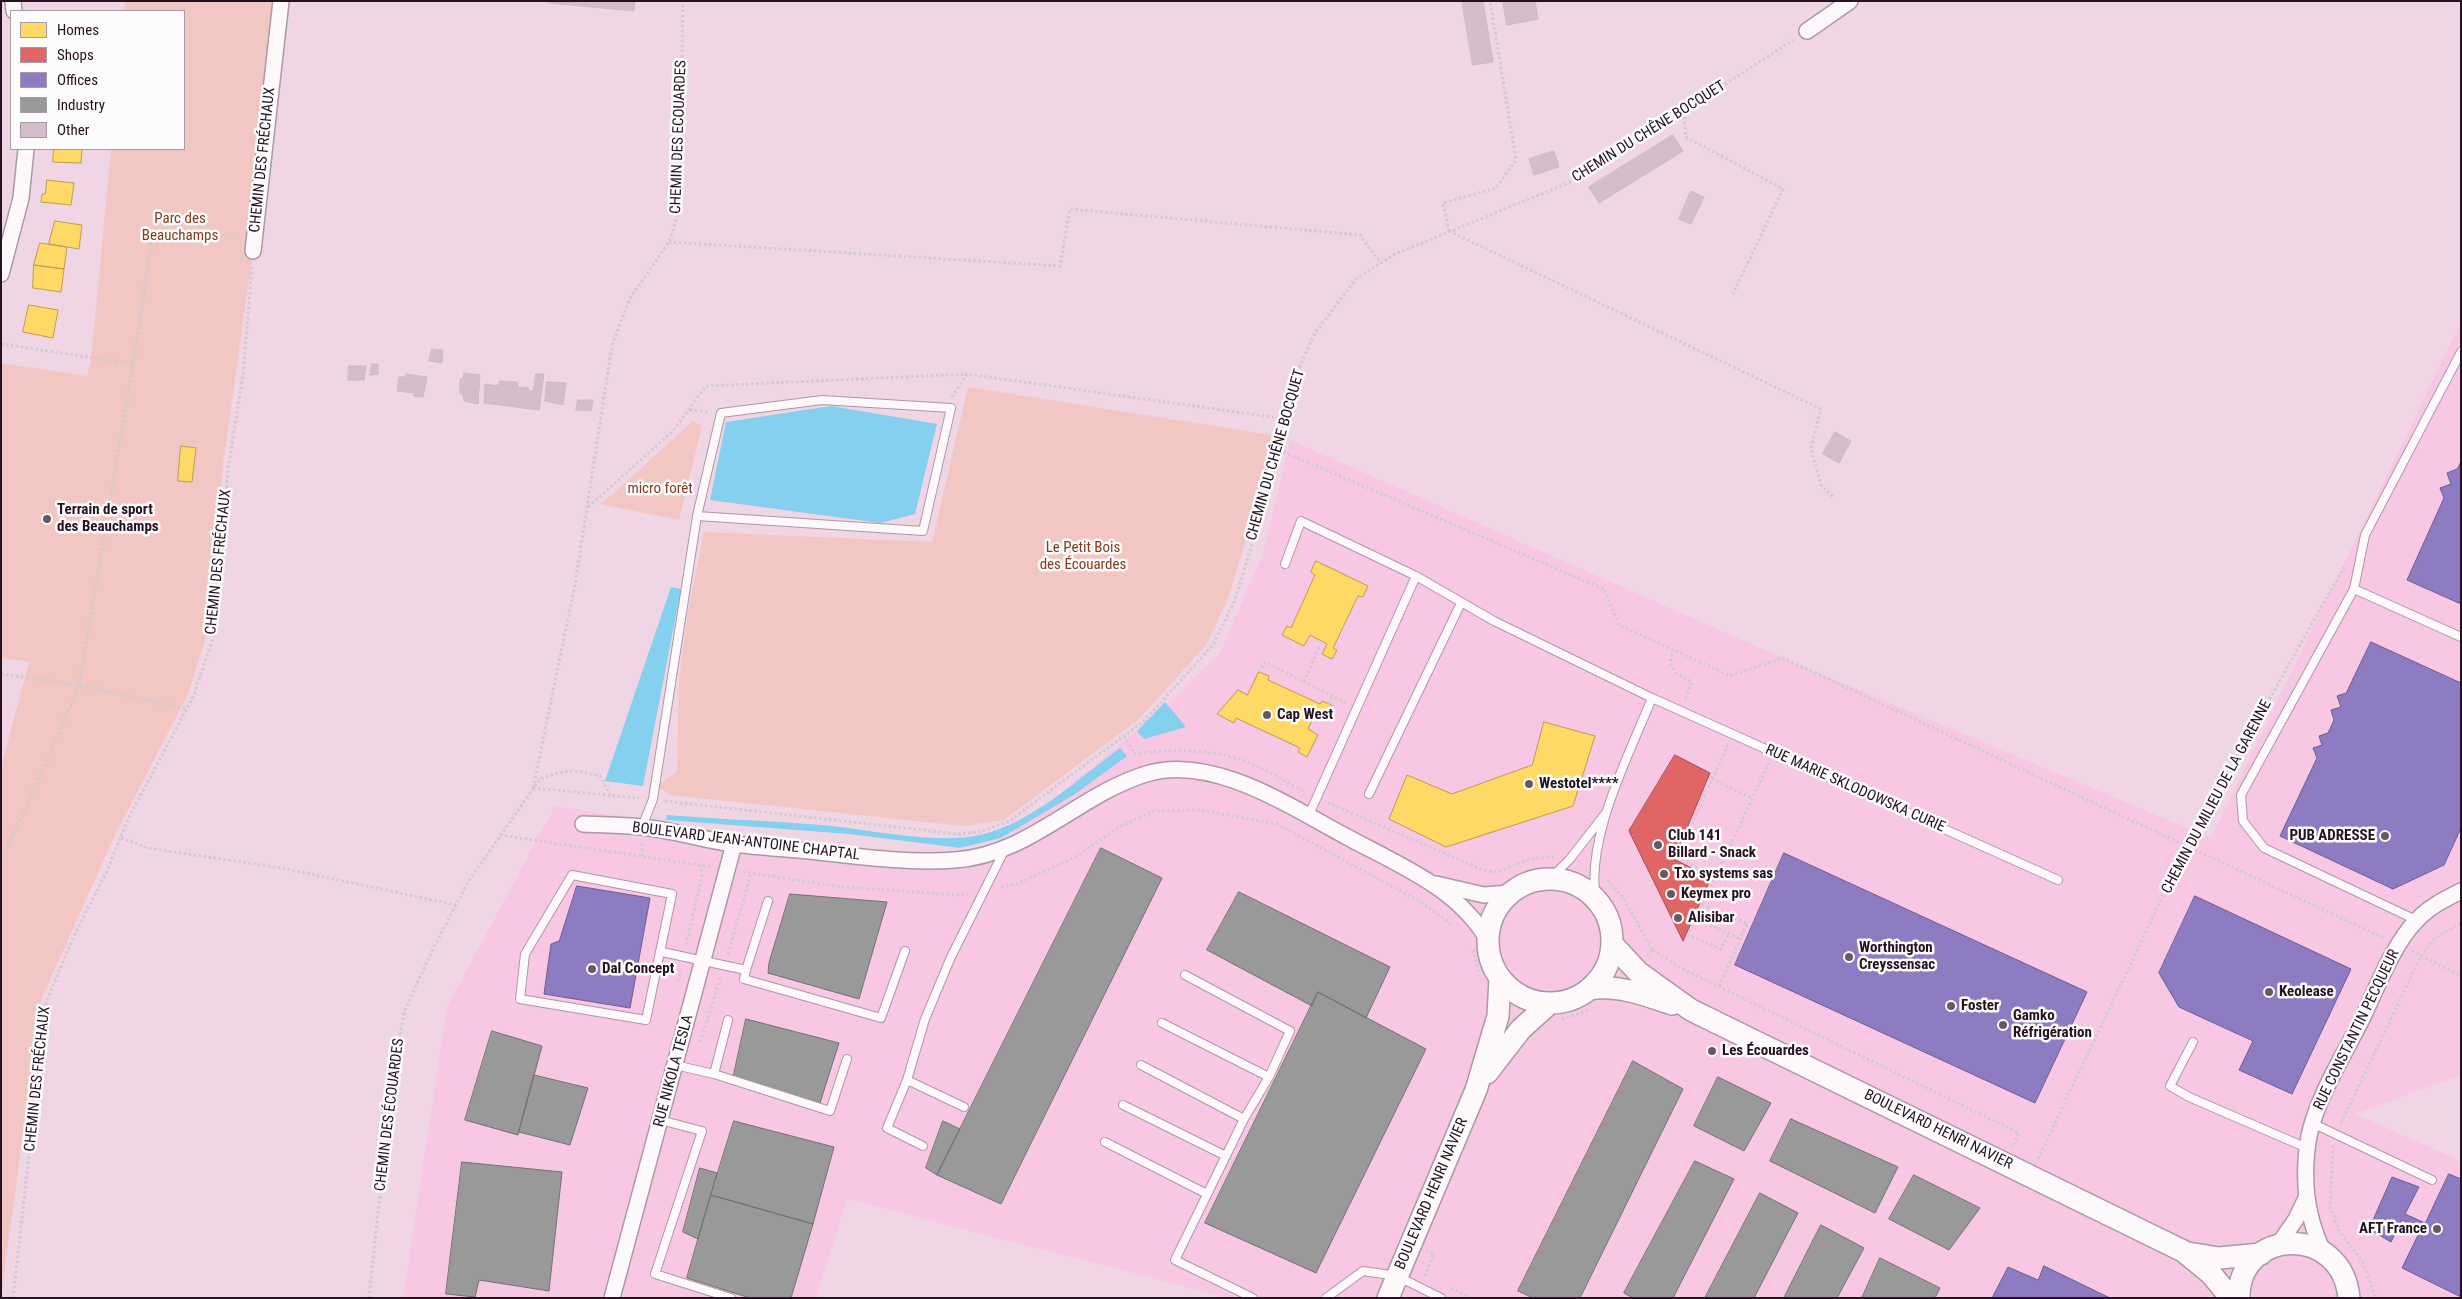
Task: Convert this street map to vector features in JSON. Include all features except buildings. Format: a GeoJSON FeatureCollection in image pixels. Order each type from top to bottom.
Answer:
{"type":"FeatureCollection","features":[{"type":"Feature","properties":{"kind":"main road"},"geometry":{"type":"LineString","coordinates":[[1550,879],[1575,884],[1596,900],[1608,920],[1612,944],[1605,969],[1590,999],[1570,999],[1552,1011],[1492,981],[1493,967],[1480,943],[1498,907],[1510,893],[1536,881],[1550,879]]}},
{"type":"Feature","properties":{"kind":"main road","name":"BOULEVARD HENRI NAVIER"},"geometry":{"type":"LineString","coordinates":[[1612,944],[1638,972],[1691,1010]]}},
{"type":"Feature","properties":{"kind":"main road","name":"BOULEVARD HENRI NAVIER"},"geometry":{"type":"LineString","coordinates":[[1388,1298],[1476,1090],[1498,1016],[1492,981]]}},
{"type":"Feature","properties":{"kind":"main road","name":"BOULEVARD HENRI NAVIER"},"geometry":{"type":"LineString","coordinates":[[1590,999],[1604,988],[1628,991],[1691,1010],[2012,1155],[2183,1251],[2211,1274],[2231,1298]]}},
{"type":"Feature","properties":{"kind":"main road","name":"BOULEVARD HENRI NAVIER"},"geometry":{"type":"LineString","coordinates":[[1476,1090],[1521,1028],[1552,1011]]}},
{"type":"Feature","properties":{"kind":"main road","name":"BOULEVARD HENRI NAVIER"},"geometry":{"type":"LineString","coordinates":[[2183,1251],[2219,1258],[2301,1243],[2323,1251]]}},
{"type":"Feature","properties":{"kind":"main road"},"geometry":{"type":"LineString","coordinates":[[2239,1298],[2244,1276],[2269,1249]]}},
{"type":"Feature","properties":{"kind":"main road"},"geometry":{"type":"LineString","coordinates":[[2323,1251],[2339,1266],[2344,1276],[2349,1298]]}},
{"type":"Feature","properties":{"kind":"street","name":"CHEMIN DES FRÉCHAUX"},"geometry":{"type":"LineString","coordinates":[[254,251],[281,1]]}},
{"type":"Feature","properties":{"kind":"street"},"geometry":{"type":"LineString","coordinates":[[1807,31],[1850,1]]}},
{"type":"Feature","properties":{"kind":"street"},"geometry":{"type":"LineString","coordinates":[[1,274],[21,198],[26,150]]}},
{"type":"Feature","properties":{"kind":"street","name":"BOULEVARD JEAN-ANTOINE CHAPTAL"},"geometry":{"type":"LineString","coordinates":[[583,824],[642,828],[734,844],[904,862],[957,860],[1004,849],[1056,822],[1116,785],[1148,773],[1168,770],[1202,772],[1237,782],[1276,798],[1432,882],[1484,895],[1510,893]]}},
{"type":"Feature","properties":{"kind":"street","name":"RUE NIKOLA TESLA"},"geometry":{"type":"LineString","coordinates":[[612,1298],[734,844]]}},
{"type":"Feature","properties":{"kind":"street","name":"BOULEVARD JEAN-ANTOINE CHAPTAL"},"geometry":{"type":"LineString","coordinates":[[1432,882],[1474,920],[1480,943]]}},
{"type":"Feature","properties":{"kind":"street","name":"RUE CONSTANTIN PECQUEUR"},"geometry":{"type":"LineString","coordinates":[[2323,1251],[2316,1238],[2306,1198],[2307,1148],[2312,1123],[2398,945],[2416,920],[2438,903],[2461,891]]}},
{"type":"Feature","properties":{"kind":"street","name":"RUE CONSTANTIN PECQUEUR"},"geometry":{"type":"LineString","coordinates":[[2269,1249],[2296,1219],[2306,1198]]}},
{"type":"Feature","properties":{"kind":"lane"},"geometry":{"type":"LineString","coordinates":[[2416,920],[2264,848],[2243,821],[2241,794],[2354,589],[2365,535],[2461,352]]}},
{"type":"Feature","properties":{"kind":"lane"},"geometry":{"type":"LineString","coordinates":[[642,828],[653,799],[697,516],[721,412],[822,400],[951,408],[923,531],[697,516]]}},
{"type":"Feature","properties":{"kind":"lane","name":"RUE MARIE SKLODOWSKA CURIE"},"geometry":{"type":"LineString","coordinates":[[1284,564],[1302,521],[1416,576],[1461,603],[1652,698],[2058,880]]}},
{"type":"Feature","properties":{"kind":"lane"},"geometry":{"type":"LineString","coordinates":[[1308,816],[1416,576]]}},
{"type":"Feature","properties":{"kind":"lane"},"geometry":{"type":"LineString","coordinates":[[2354,589],[2461,637]]}},
{"type":"Feature","properties":{"kind":"lane"},"geometry":{"type":"LineString","coordinates":[[1369,794],[1461,603]]}},
{"type":"Feature","properties":{"kind":"lane"},"geometry":{"type":"LineString","coordinates":[[1596,900],[1594,869],[1606,812],[1652,698]]}},
{"type":"Feature","properties":{"kind":"lane"},"geometry":{"type":"LineString","coordinates":[[1550,879],[1570,859],[1606,812]]}},
{"type":"Feature","properties":{"kind":"lane"},"geometry":{"type":"LineString","coordinates":[[923,1146],[887,1128],[907,1080],[925,1020],[951,957],[1004,849]]}},
{"type":"Feature","properties":{"kind":"lane"},"geometry":{"type":"LineString","coordinates":[[572,875],[672,894],[662,952],[646,1020],[520,1000],[525,954],[572,875]]}},
{"type":"Feature","properties":{"kind":"lane"},"geometry":{"type":"LineString","coordinates":[[768,901],[744,979],[881,1018],[905,951]]}},
{"type":"Feature","properties":{"kind":"lane"},"geometry":{"type":"LineString","coordinates":[[662,952],[746,970]]}},
{"type":"Feature","properties":{"kind":"lane"},"geometry":{"type":"LineString","coordinates":[[1184,975],[1290,1031],[1269,1077],[1244,1119],[1174,1260],[1253,1298]]}},
{"type":"Feature","properties":{"kind":"lane"},"geometry":{"type":"LineString","coordinates":[[714,1074],[728,1020]]}},
{"type":"Feature","properties":{"kind":"lane"},"geometry":{"type":"LineString","coordinates":[[1162,1023],[1269,1077]]}},
{"type":"Feature","properties":{"kind":"lane"},"geometry":{"type":"LineString","coordinates":[[2193,1042],[2170,1086],[2189,1097],[2307,1148]]}},
{"type":"Feature","properties":{"kind":"lane"},"geometry":{"type":"LineString","coordinates":[[675,1065],[714,1074],[830,1111],[847,1059]]}},
{"type":"Feature","properties":{"kind":"lane"},"geometry":{"type":"LineString","coordinates":[[1142,1065],[1244,1119]]}},
{"type":"Feature","properties":{"kind":"lane"},"geometry":{"type":"LineString","coordinates":[[907,1080],[964,1107]]}},
{"type":"Feature","properties":{"kind":"lane"},"geometry":{"type":"LineString","coordinates":[[1123,1105],[1226,1156]]}},
{"type":"Feature","properties":{"kind":"lane"},"geometry":{"type":"LineString","coordinates":[[660,1120],[702,1131],[656,1274],[731,1298]]}},
{"type":"Feature","properties":{"kind":"lane"},"geometry":{"type":"LineString","coordinates":[[2312,1123],[2432,1180]]}},
{"type":"Feature","properties":{"kind":"lane"},"geometry":{"type":"LineString","coordinates":[[1105,1142],[1207,1194]]}},
{"type":"Feature","properties":{"kind":"lane"},"geometry":{"type":"LineString","coordinates":[[1318,1298],[1328,1296],[1362,1271],[1397,1276],[1441,1298]]}},
{"type":"Feature","properties":{"kind":"path","name":"CHEMIN DES ECOUARDES"},"geometry":{"type":"LineString","coordinates":[[533,788],[575,585],[612,345],[630,298],[669,242],[679,211],[684,1]]}},
{"type":"Feature","properties":{"kind":"path"},"geometry":{"type":"LineString","coordinates":[[1490,1],[1516,160],[1496,188],[1443,204],[1449,231],[1821,409],[1811,448],[1821,485],[1833,497]]}},
{"type":"Feature","properties":{"kind":"path","name":"CHEMIN DU CHÊNE BOCQUET"},"geometry":{"type":"LineString","coordinates":[[533,788],[610,794],[958,834],[979,832],[1008,822],[1144,721],[1213,645],[1235,600],[1269,487],[1296,377],[1316,333],[1356,279],[1395,254],[1583,178],[1807,31]]}},
{"type":"Feature","properties":{"kind":"path"},"geometry":{"type":"LineString","coordinates":[[1683,112],[1686,137],[1783,189],[1733,294]]}},
{"type":"Feature","properties":{"kind":"path"},"geometry":{"type":"LineString","coordinates":[[669,242],[1060,266],[1070,209],[1360,235],[1381,263]]}},
{"type":"Feature","properties":{"kind":"path"},"geometry":{"type":"LineString","coordinates":[[1,858],[23,815],[79,685],[133,364],[152,233],[255,235]]}},
{"type":"Feature","properties":{"kind":"path","name":"CHEMIN DES FRÉCHAUX"},"geometry":{"type":"LineString","coordinates":[[13,1298],[46,1002],[121,838],[187,709],[215,632],[228,468],[243,375],[254,251]]}},
{"type":"Feature","properties":{"kind":"path"},"geometry":{"type":"LineString","coordinates":[[1,344],[133,364]]}},
{"type":"Feature","properties":{"kind":"path"},"geometry":{"type":"LineString","coordinates":[[587,508],[655,448],[690,410],[706,386],[967,374],[1286,418]]}},
{"type":"Feature","properties":{"kind":"path"},"geometry":{"type":"LineString","coordinates":[[944,408],[967,374]]}},
{"type":"Feature","properties":{"kind":"path"},"geometry":{"type":"LineString","coordinates":[[690,410],[721,412]]}},
{"type":"Feature","properties":{"kind":"path"},"geometry":{"type":"LineString","coordinates":[[1279,450],[1604,589],[1618,625],[1730,676],[1783,658],[2187,845],[2461,976]]}},
{"type":"Feature","properties":{"kind":"path","name":"CHEMIN DU MILIEU DE LA GARENNE"},"geometry":{"type":"LineString","coordinates":[[2028,1157],[2037,1161],[2187,845],[2349,559]]}},
{"type":"Feature","properties":{"kind":"path"},"geometry":{"type":"LineString","coordinates":[[1304,682],[1319,647]]}},
{"type":"Feature","properties":{"kind":"path"},"geometry":{"type":"LineString","coordinates":[[1673,649],[1670,663],[1676,673],[1692,682],[1680,711]]}},
{"type":"Feature","properties":{"kind":"path"},"geometry":{"type":"LineString","coordinates":[[1259,672],[1265,662],[1356,708]]}},
{"type":"Feature","properties":{"kind":"path"},"geometry":{"type":"LineString","coordinates":[[1,674],[79,685],[187,709]]}},
{"type":"Feature","properties":{"kind":"path"},"geometry":{"type":"LineString","coordinates":[[1329,704],[1332,695]]}},
{"type":"Feature","properties":{"kind":"path"},"geometry":{"type":"LineString","coordinates":[[1715,876],[1676,857],[1733,735]]}},
{"type":"Feature","properties":{"kind":"path"},"geometry":{"type":"LineString","coordinates":[[1124,736],[1135,754],[1159,750],[1206,752],[1244,760],[1317,798],[1483,870],[1497,872],[1518,862],[1542,857],[1554,856],[1570,859]]}},
{"type":"Feature","properties":{"kind":"path"},"geometry":{"type":"LineString","coordinates":[[1728,935],[1722,949],[1688,935],[1774,753]]}},
{"type":"Feature","properties":{"kind":"path"},"geometry":{"type":"LineString","coordinates":[[533,788],[540,779],[555,773],[576,770],[600,776],[610,794]]}},
{"type":"Feature","properties":{"kind":"path"},"geometry":{"type":"LineString","coordinates":[[1712,779],[1752,798]]}},
{"type":"Feature","properties":{"kind":"path","name":"CHEMIN DES ÉCOUARDES"},"geometry":{"type":"LineString","coordinates":[[369,1298],[394,1062],[405,1010],[468,882],[533,788]]}},
{"type":"Feature","properties":{"kind":"path"},"geometry":{"type":"LineString","coordinates":[[500,835],[843,887],[960,896],[1017,884],[1075,857],[1121,826],[1155,811],[1200,810],[1277,824],[1419,901],[1456,928]]}},
{"type":"Feature","properties":{"kind":"path"},"geometry":{"type":"LineString","coordinates":[[121,838],[148,848],[282,868],[456,904]]}},
{"type":"Feature","properties":{"kind":"path"},"geometry":{"type":"LineString","coordinates":[[1594,869],[1604,874],[1624,899],[1652,948],[1681,968],[2019,1132],[2012,1155]]}},
{"type":"Feature","properties":{"kind":"path"},"geometry":{"type":"LineString","coordinates":[[1702,905],[1747,923],[1719,987]]}},
{"type":"Feature","properties":{"kind":"path"},"geometry":{"type":"LineString","coordinates":[[1696,918],[1728,935],[1740,939]]}},
{"type":"Feature","properties":{"kind":"path"},"geometry":{"type":"LineString","coordinates":[[2376,1298],[2362,1261],[2339,1231],[2330,1206],[2331,1161],[2335,1134],[2421,956],[2435,938],[2461,923]]}},
{"type":"Feature","properties":{"kind":"path"},"geometry":{"type":"LineString","coordinates":[[1480,943],[1475,963],[1492,981]]}},
{"type":"Feature","properties":{"kind":"path"},"geometry":{"type":"LineString","coordinates":[[1638,972],[1652,948]]}},
{"type":"Feature","properties":{"kind":"path"},"geometry":{"type":"LineString","coordinates":[[1552,1011],[1574,1016],[1590,999]]}},
{"type":"Feature","properties":{"kind":"path"},"geometry":{"type":"LineString","coordinates":[[1411,1244],[1434,1254],[1425,1276],[1433,1280]]}},
{"type":"Feature","properties":{"kind":"path"},"geometry":{"type":"LineString","coordinates":[[1448,1287],[1471,1298]]}},
{"type":"Feature","properties":{"kind":"shaded area"},"geometry":{"type":"Polygon","coordinates":[[[2461,322],[2461,1075],[2355,1114],[2461,1161],[2461,1298],[1229,1298],[847,1199],[816,1298],[403,1298],[447,1007],[555,806],[943,868],[957,860],[991,861],[1018,827],[1149,721],[1220,653],[1263,554],[1290,440],[1783,658],[2211,838],[2461,322]]]}},
{"type":"Feature","properties":{"kind":"green space","name":"Parc des Beauchamps"},"geometry":{"type":"Polygon","coordinates":[[[125,1],[281,1],[253,251],[223,465],[208,631],[188,694],[115,835],[41,1000],[1,1298],[1,767],[29,662],[1,658],[1,363],[87,376],[91,360],[111,150],[185,150],[185,10],[124,10],[125,1]]]}},
{"type":"Feature","properties":{"kind":"green space","name":"Le Petit Bois des Écouardes"},"geometry":{"type":"Polygon","coordinates":[[[968,387],[1272,435],[1265,477],[1228,599],[1206,645],[1138,720],[1004,820],[963,826],[670,795],[657,786],[677,771],[679,679],[688,612],[704,532],[932,542],[968,387]]]}},
{"type":"Feature","properties":{"kind":"green space","name":"micro forêt"},"geometry":{"type":"Polygon","coordinates":[[[693,421],[702,426],[679,520],[600,504],[615,492],[693,421]]]}},
{"type":"Feature","properties":{"kind":"water"},"geometry":{"type":"Polygon","coordinates":[[[831,406],[937,424],[915,514],[880,523],[710,500],[726,422],[831,406]]]}},
{"type":"Feature","properties":{"kind":"water"},"geometry":{"type":"Polygon","coordinates":[[[671,587],[681,589],[643,786],[605,781],[671,587]]]}},
{"type":"Feature","properties":{"kind":"water"},"geometry":{"type":"Polygon","coordinates":[[[1165,702],[1186,727],[1144,739],[1137,731],[1165,702]]]}},
{"type":"Feature","properties":{"kind":"water"},"geometry":{"type":"Polygon","coordinates":[[[1120,748],[1127,756],[1075,794],[1001,838],[960,848],[849,834],[666,820],[667,815],[822,825],[923,837],[963,838],[980,835],[1018,821],[1054,799],[1120,748]]]}},
{"type":"Feature","properties":{"kind":"place","name":"Terrain de sport des Beauchamps"},"geometry":{"type":"Point","coordinates":[47,519]}},
{"type":"Feature","properties":{"kind":"place","name":"Cap West"},"geometry":{"type":"Point","coordinates":[1267,715]}},
{"type":"Feature","properties":{"kind":"place","name":"Westotel****"},"geometry":{"type":"Point","coordinates":[1529,784]}},
{"type":"Feature","properties":{"kind":"place","name":"PUB ADRESSE"},"geometry":{"type":"Point","coordinates":[2385,836]}},
{"type":"Feature","properties":{"kind":"place","name":"Club 141 Billard - Snack"},"geometry":{"type":"Point","coordinates":[1658,845]}},
{"type":"Feature","properties":{"kind":"place","name":"Txo systems sas"},"geometry":{"type":"Point","coordinates":[1664,874]}},
{"type":"Feature","properties":{"kind":"place","name":"Keymex pro"},"geometry":{"type":"Point","coordinates":[1671,894]}},
{"type":"Feature","properties":{"kind":"place","name":"Alisibar"},"geometry":{"type":"Point","coordinates":[1678,918]}},
{"type":"Feature","properties":{"kind":"place","name":"Worthington Creyssensac"},"geometry":{"type":"Point","coordinates":[1849,957]}},
{"type":"Feature","properties":{"kind":"place","name":"Dal Concept"},"geometry":{"type":"Point","coordinates":[592,969]}},
{"type":"Feature","properties":{"kind":"place","name":"Keolease"},"geometry":{"type":"Point","coordinates":[2269,992]}},
{"type":"Feature","properties":{"kind":"place","name":"Foster"},"geometry":{"type":"Point","coordinates":[1951,1006]}},
{"type":"Feature","properties":{"kind":"place","name":"Gamko Réfrigération"},"geometry":{"type":"Point","coordinates":[2003,1025]}},
{"type":"Feature","properties":{"kind":"place","name":"Les Écouardes"},"geometry":{"type":"Point","coordinates":[1712,1051]}},
{"type":"Feature","properties":{"kind":"place","name":"AFT France"},"geometry":{"type":"Point","coordinates":[2437,1229]}}]}
